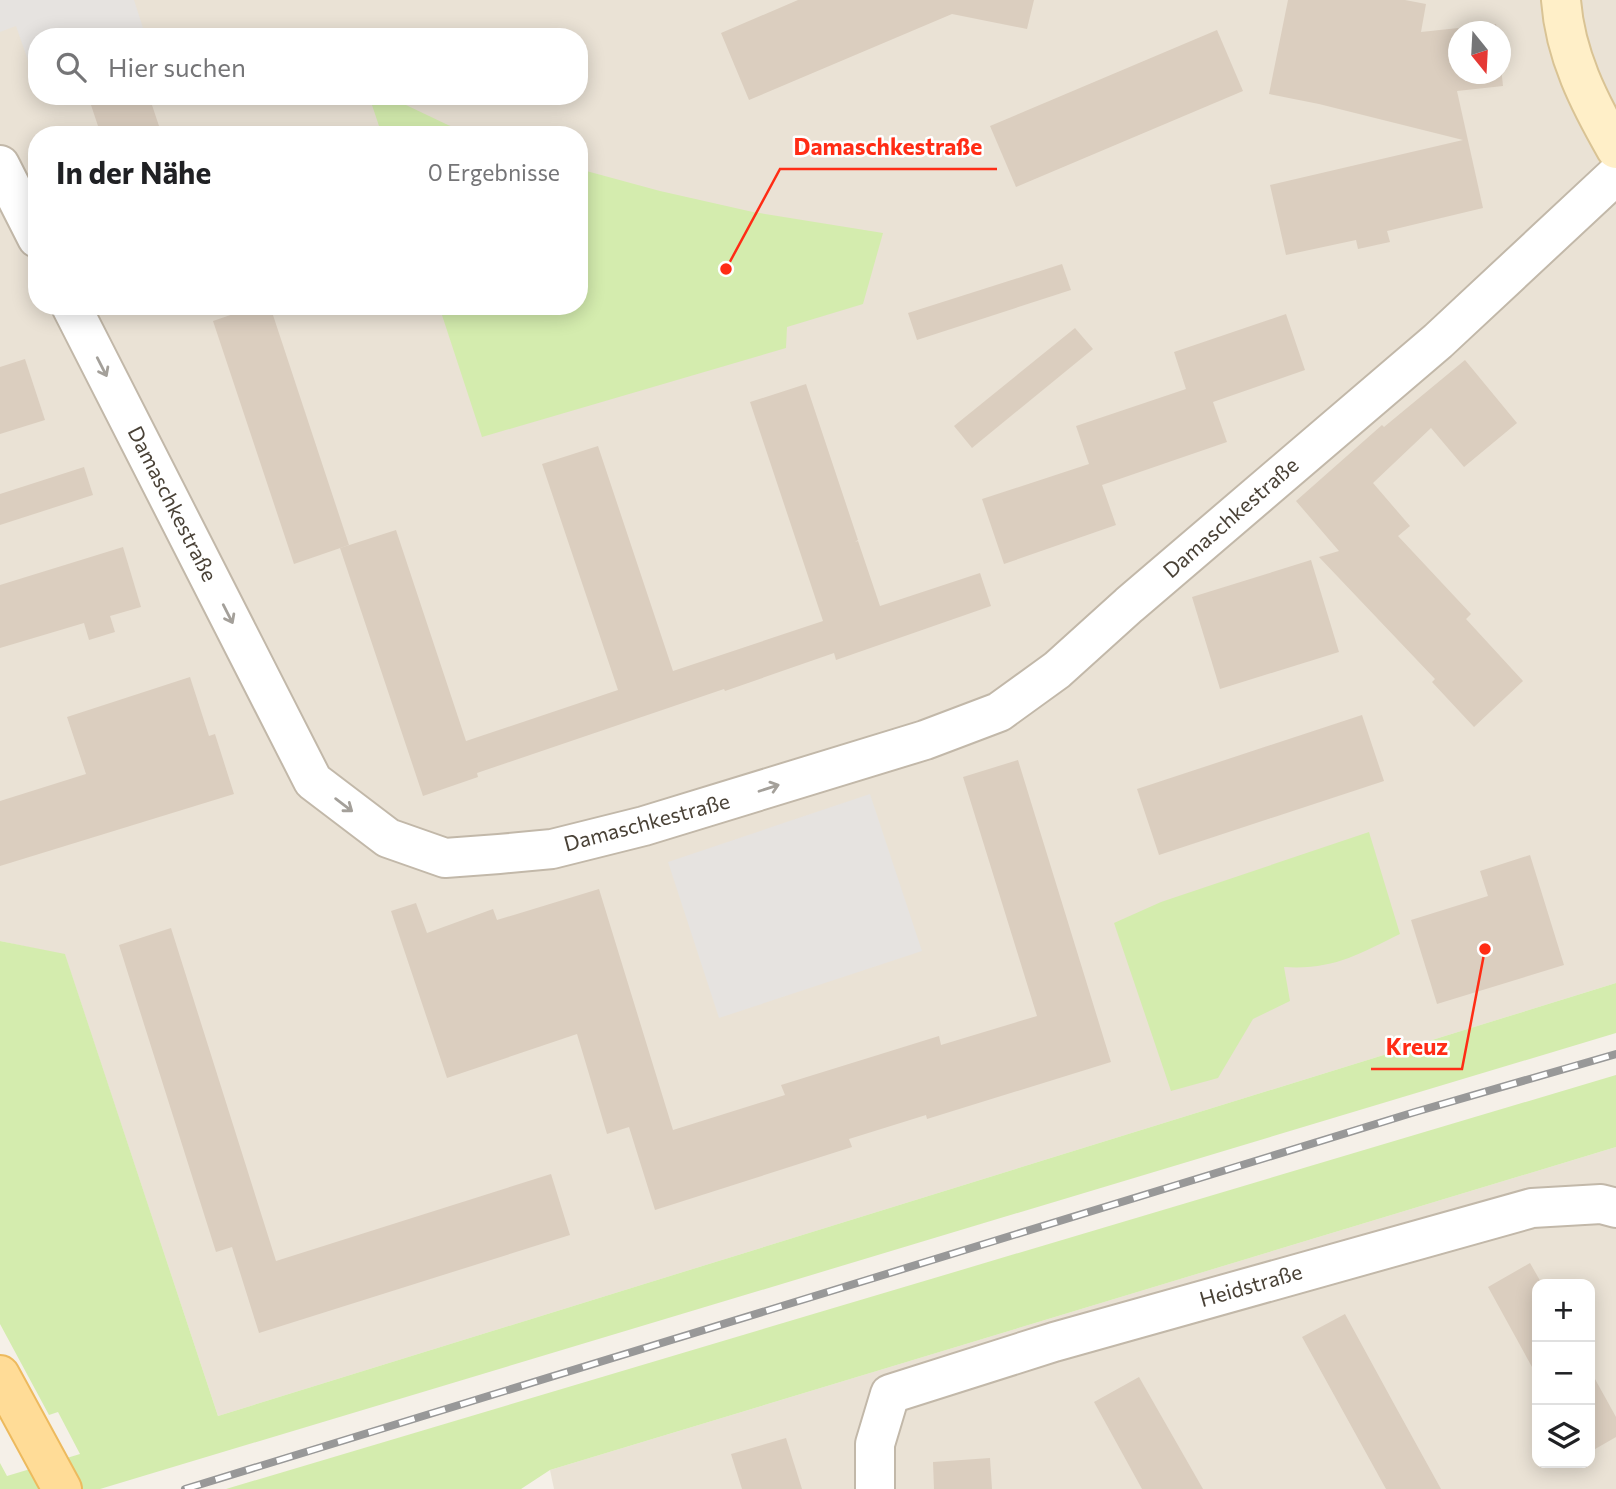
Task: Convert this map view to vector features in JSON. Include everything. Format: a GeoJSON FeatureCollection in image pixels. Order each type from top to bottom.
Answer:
{"type":"FeatureCollection","features":[{"type":"Feature","properties":{"kind":"main road"},"geometry":{"type":"LineString","coordinates":[[0,1375],[54,1475]]}},
{"type":"Feature","properties":{"kind":"street"},"geometry":{"type":"LineString","coordinates":[[1561,0],[1574,65],[1591,107],[1616,149]]}},
{"type":"Feature","properties":{"kind":"street"},"geometry":{"type":"LineString","coordinates":[[0,166],[28,220]]}},
{"type":"Feature","properties":{"kind":"street","name":"Damaschkestraße"},"geometry":{"type":"LineString","coordinates":[[76,315],[313,781],[388,838],[445,858],[499,854],[552,849],[644,826],[899,748],[999,712],[1057,670],[1129,605],[1438,341],[1616,175]]}},
{"type":"Feature","properties":{"kind":"street","name":"Heidstraße"},"geometry":{"type":"LineString","coordinates":[[875,1489],[875,1444],[890,1394],[1054,1342],[1532,1208],[1601,1204],[1616,1208]]}},
{"type":"Feature","properties":{"kind":"shaded area"},"geometry":{"type":"Polygon","coordinates":[[[0,0],[1616,0],[1616,983],[218,1416],[65,955],[0,941],[0,0]]]}},
{"type":"Feature","properties":{"kind":"shaded area"},"geometry":{"type":"Polygon","coordinates":[[[0,0],[134,0],[143,28],[28,28],[28,60],[16,26],[0,32],[0,0]]]}},
{"type":"Feature","properties":{"kind":"shaded area"},"geometry":{"type":"Polygon","coordinates":[[[870,794],[922,951],[719,1018],[668,862],[870,794]]]}},
{"type":"Feature","properties":{"kind":"shaded area"},"geometry":{"type":"Polygon","coordinates":[[[1616,1147],[1616,1489],[554,1489],[550,1470],[1616,1147]]]}},
{"type":"Feature","properties":{"kind":"green space"},"geometry":{"type":"Polygon","coordinates":[[[372,105],[406,105],[451,126],[379,126],[372,105]]]}},
{"type":"Feature","properties":{"kind":"green space"},"geometry":{"type":"Polygon","coordinates":[[[588,171],[753,212],[883,233],[863,304],[787,327],[786,348],[482,437],[442,315],[588,315],[588,171]]]}},
{"type":"Feature","properties":{"kind":"green space"},"geometry":{"type":"Polygon","coordinates":[[[1369,832],[1400,934],[1344,960],[1317,966],[1284,967],[1290,1001],[1253,1019],[1218,1078],[1171,1091],[1114,923],[1161,902],[1369,832]]]}},
{"type":"Feature","properties":{"kind":"green space"},"geometry":{"type":"Polygon","coordinates":[[[0,941],[65,954],[218,1416],[1616,983],[1616,1033],[100,1489],[0,1489],[0,1463],[7,1476],[80,1454],[58,1412],[49,1415],[0,1324],[0,941]]]}},
{"type":"Feature","properties":{"kind":"green space"},"geometry":{"type":"Polygon","coordinates":[[[1616,1075],[1616,1147],[550,1470],[521,1489],[226,1489],[1616,1075]]]}},
{"type":"Feature","properties":{"kind":"building"},"geometry":{"type":"Polygon","coordinates":[[[798,0],[1034,0],[1027,29],[952,14],[749,100],[721,33],[798,0]]]}},
{"type":"Feature","properties":{"kind":"building"},"geometry":{"type":"Polygon","coordinates":[[[1288,0],[1405,0],[1426,4],[1421,32],[1448,29],[1448,84],[1503,84],[1457,91],[1483,208],[1387,231],[1390,242],[1358,249],[1356,240],[1286,255],[1270,185],[1463,140],[1269,94],[1288,0]]]}},
{"type":"Feature","properties":{"kind":"building"},"geometry":{"type":"Polygon","coordinates":[[[1217,30],[1243,91],[1016,187],[990,126],[1217,30]]]}},
{"type":"Feature","properties":{"kind":"building"},"geometry":{"type":"Polygon","coordinates":[[[91,105],[152,105],[159,126],[98,126],[91,105]]]}},
{"type":"Feature","properties":{"kind":"building"},"geometry":{"type":"Polygon","coordinates":[[[1062,264],[1071,290],[917,340],[908,313],[1062,264]]]}},
{"type":"Feature","properties":{"kind":"building"},"geometry":{"type":"Polygon","coordinates":[[[1286,314],[1305,370],[1213,402],[1227,442],[1102,485],[1116,525],[1004,564],[982,499],[1089,464],[1076,426],[1186,389],[1174,352],[1286,314]]]}},
{"type":"Feature","properties":{"kind":"building"},"geometry":{"type":"Polygon","coordinates":[[[231,315],[273,315],[349,545],[294,564],[213,321],[231,315]]]}},
{"type":"Feature","properties":{"kind":"building"},"geometry":{"type":"Polygon","coordinates":[[[1075,328],[1093,349],[972,448],[954,426],[1075,328]]]}},
{"type":"Feature","properties":{"kind":"building"},"geometry":{"type":"Polygon","coordinates":[[[25,359],[45,420],[0,434],[0,367],[25,359]]]}},
{"type":"Feature","properties":{"kind":"building"},"geometry":{"type":"Polygon","coordinates":[[[1465,360],[1517,423],[1464,467],[1431,428],[1373,483],[1410,526],[1398,536],[1471,614],[1466,619],[1523,681],[1474,727],[1432,682],[1435,679],[1319,557],[1339,551],[1296,501],[1382,425],[1384,427],[1465,360]]]}},
{"type":"Feature","properties":{"kind":"building"},"geometry":{"type":"Polygon","coordinates":[[[806,384],[858,540],[855,542],[858,541],[880,606],[980,573],[991,606],[836,660],[834,653],[725,691],[724,689],[477,773],[478,777],[423,796],[340,548],[396,530],[466,741],[618,690],[542,464],[598,446],[673,671],[823,621],[750,402],[806,384]]]}},
{"type":"Feature","properties":{"kind":"building"},"geometry":{"type":"Polygon","coordinates":[[[84,467],[93,495],[0,525],[0,494],[84,467]]]}},
{"type":"Feature","properties":{"kind":"building"},"geometry":{"type":"Polygon","coordinates":[[[123,547],[141,607],[110,616],[115,632],[89,640],[84,623],[0,648],[0,585],[123,547]]]}},
{"type":"Feature","properties":{"kind":"building"},"geometry":{"type":"Polygon","coordinates":[[[1311,560],[1339,652],[1220,689],[1192,597],[1311,560]]]}},
{"type":"Feature","properties":{"kind":"building"},"geometry":{"type":"Polygon","coordinates":[[[190,677],[209,736],[215,734],[234,794],[0,866],[0,801],[86,774],[67,717],[190,677]]]}},
{"type":"Feature","properties":{"kind":"building"},"geometry":{"type":"Polygon","coordinates":[[[1362,715],[1384,781],[1159,855],[1137,789],[1362,715]]]}},
{"type":"Feature","properties":{"kind":"building"},"geometry":{"type":"Polygon","coordinates":[[[1018,760],[1111,1062],[927,1119],[926,1115],[849,1139],[852,1147],[655,1210],[629,1127],[607,1134],[577,1034],[447,1078],[391,911],[416,903],[427,933],[493,909],[497,920],[599,889],[673,1130],[785,1095],[781,1085],[939,1036],[941,1045],[1037,1016],[963,777],[1018,760]]]}},
{"type":"Feature","properties":{"kind":"building"},"geometry":{"type":"Polygon","coordinates":[[[1530,855],[1564,965],[1437,1004],[1411,920],[1488,896],[1480,871],[1530,855]]]}},
{"type":"Feature","properties":{"kind":"building"},"geometry":{"type":"Polygon","coordinates":[[[171,928],[276,1261],[551,1174],[570,1235],[259,1333],[232,1247],[216,1252],[119,945],[171,928]]]}},
{"type":"Feature","properties":{"kind":"building"},"geometry":{"type":"Polygon","coordinates":[[[1530,1263],[1539,1279],[1532,1279],[1532,1367],[1488,1287],[1530,1263]]]}},
{"type":"Feature","properties":{"kind":"building"},"geometry":{"type":"Polygon","coordinates":[[[1345,1314],[1441,1489],[1386,1489],[1302,1337],[1345,1314]]]}},
{"type":"Feature","properties":{"kind":"building"},"geometry":{"type":"Polygon","coordinates":[[[1139,1377],[1203,1489],[1142,1489],[1094,1402],[1139,1377]]]}},
{"type":"Feature","properties":{"kind":"building"},"geometry":{"type":"Polygon","coordinates":[[[1595,1379],[1616,1417],[1616,1437],[1595,1449],[1595,1379]]]}},
{"type":"Feature","properties":{"kind":"building"},"geometry":{"type":"Polygon","coordinates":[[[786,1438],[802,1489],[742,1489],[731,1454],[786,1438]]]}},
{"type":"Feature","properties":{"kind":"building"},"geometry":{"type":"Polygon","coordinates":[[[990,1458],[992,1489],[934,1489],[933,1462],[990,1458]]]}},
{"type":"Feature","properties":{"kind":"railway"},"geometry":{"type":"LineString","coordinates":[[185,1489],[1415,1112],[1616,1054]]}},
{"type":"Feature","properties":{"kind":"place","name":"Damaschkestraße"},"geometry":{"type":"Point","coordinates":[726,269]}},
{"type":"Feature","properties":{"kind":"place","name":"Kreuz"},"geometry":{"type":"Point","coordinates":[1485,949]}}]}
